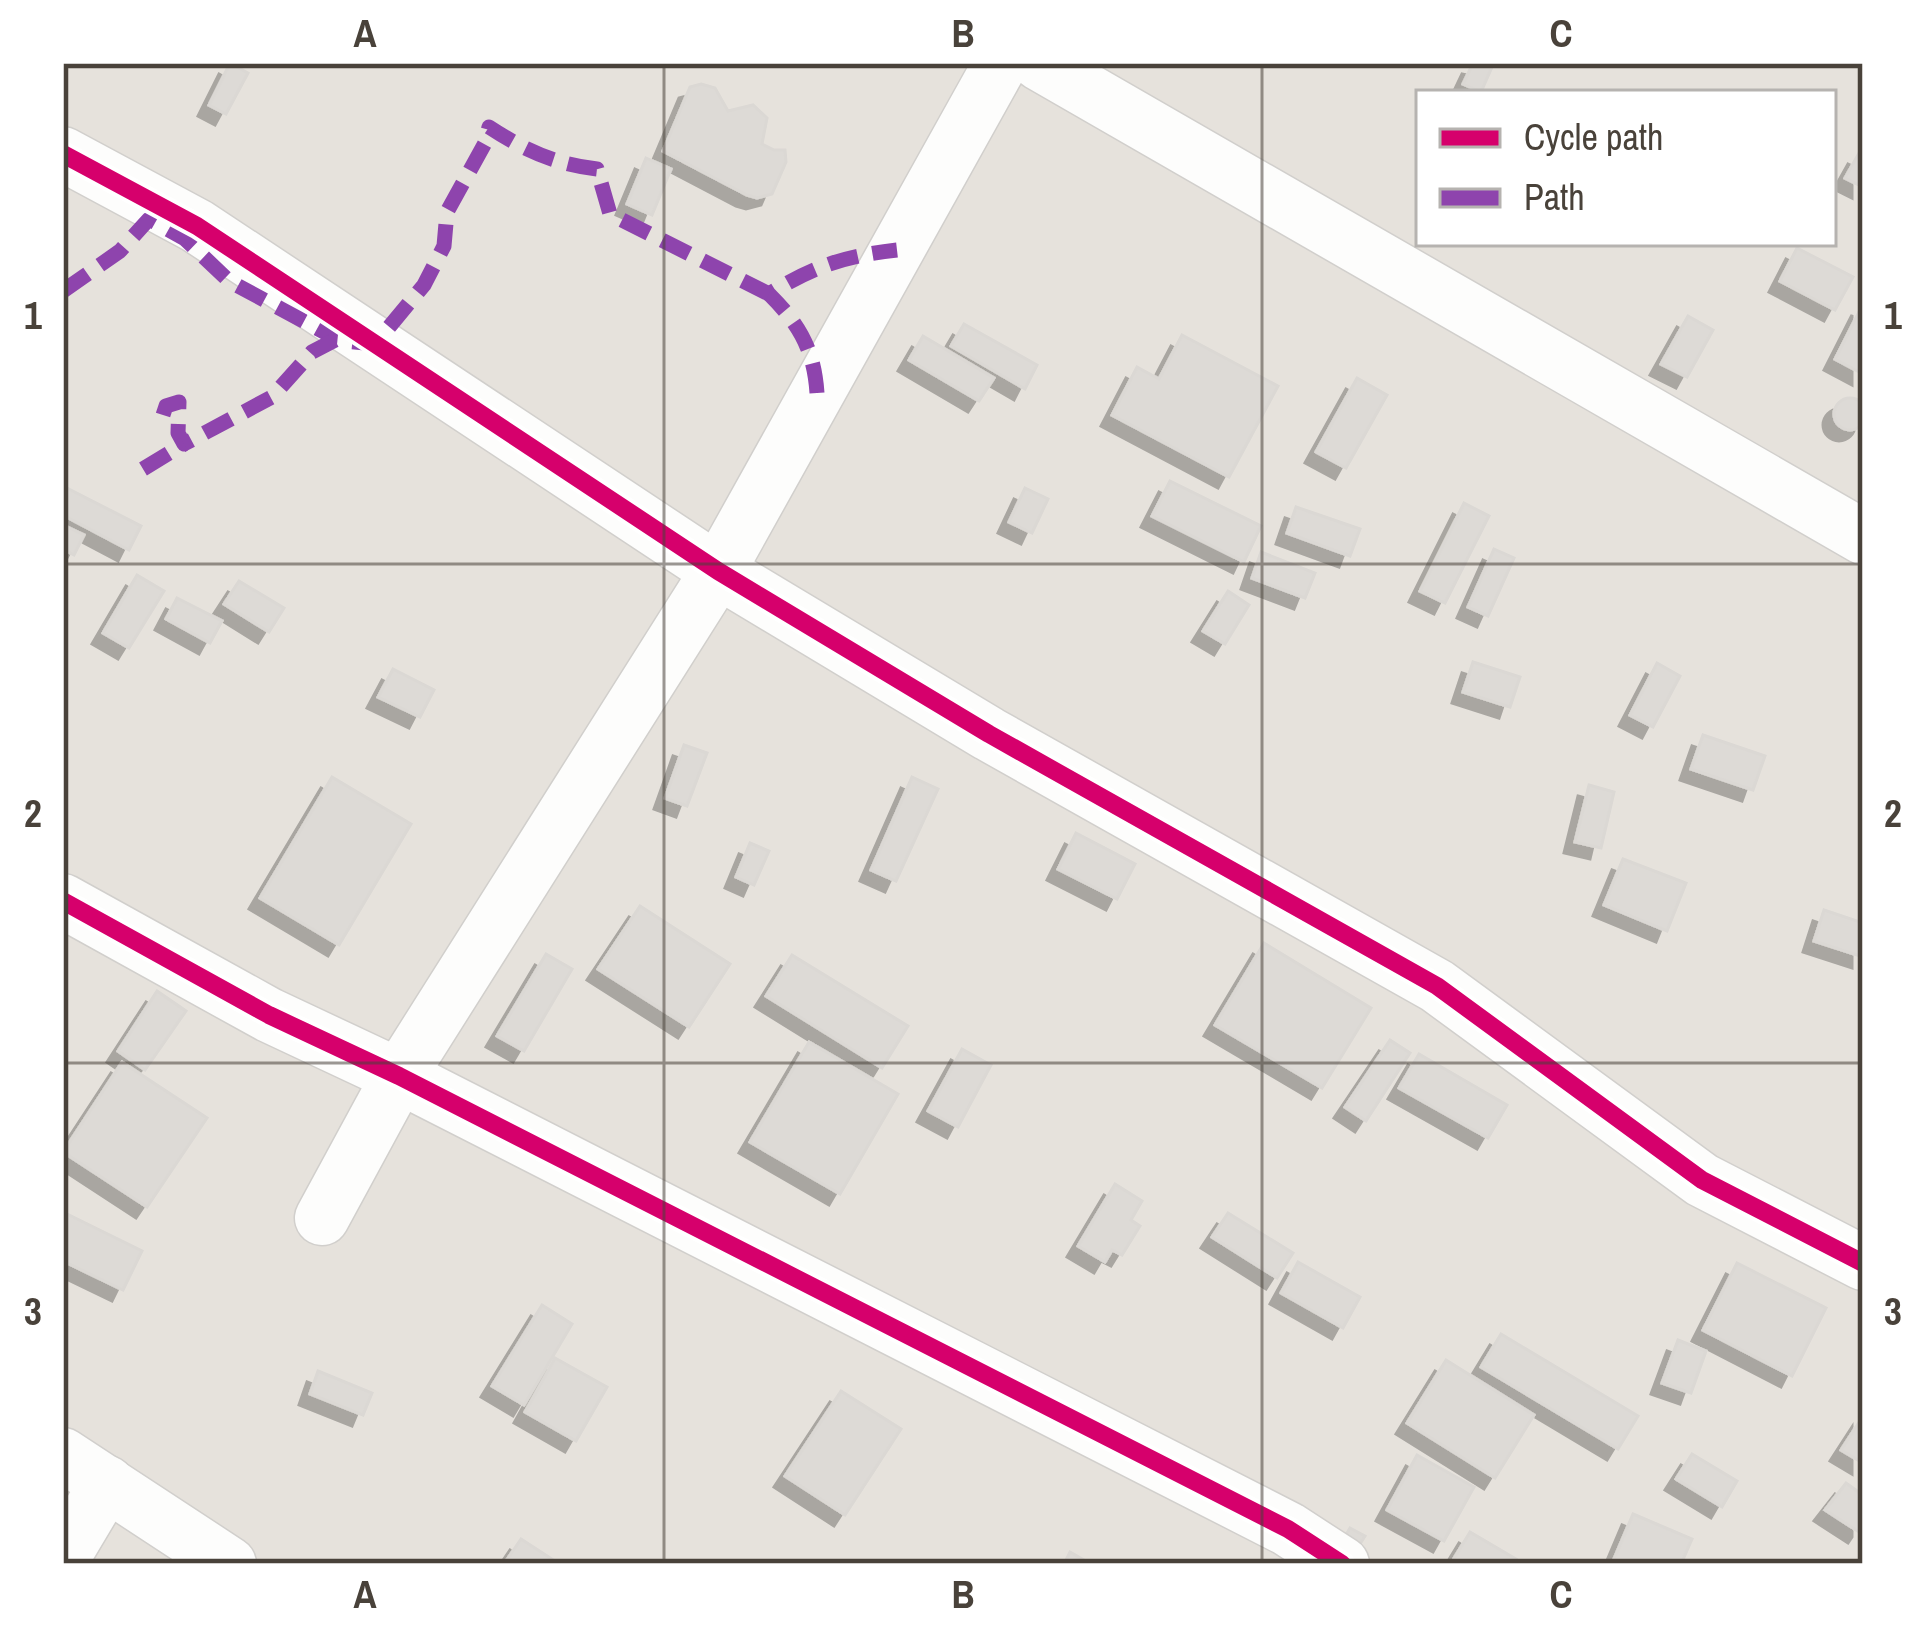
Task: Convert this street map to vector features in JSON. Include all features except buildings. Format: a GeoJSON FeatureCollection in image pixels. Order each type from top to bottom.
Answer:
{"type":"FeatureCollection","features":[{"type":"Feature","properties":{"kind":"street"},"geometry":{"type":"LineString","coordinates":[[322,1218],[399,1076],[718,571],[1001,63]]}},
{"type":"Feature","properties":{"kind":"street"},"geometry":{"type":"LineString","coordinates":[[1039,63],[1863,537]]}},
{"type":"Feature","properties":{"kind":"street"},"geometry":{"type":"LineString","coordinates":[[63,154],[197,226],[718,571],[989,734],[1437,986],[1702,1180],[1863,1263]]}},
{"type":"Feature","properties":{"kind":"street"},"geometry":{"type":"LineString","coordinates":[[63,901],[269,1015],[399,1076],[1288,1529],[1342,1564]]}},
{"type":"Feature","properties":{"kind":"street"},"geometry":{"type":"LineString","coordinates":[[63,1557],[85,1469],[229,1564]]}},
{"type":"Feature","properties":{"kind":"shaded area"},"geometry":{"type":"Polygon","coordinates":[[[63,63],[1863,63],[1863,1564],[63,1564],[63,63]]]}},
{"type":"Feature","properties":{"kind":"marked path"},"geometry":{"type":"LineString","coordinates":[[163,415],[166,406],[179,402],[178,433],[184,444],[272,397],[312,352],[335,340],[375,344],[424,285],[444,246],[447,212],[489,127],[540,155],[597,169],[610,214],[769,294]]}},
{"type":"Feature","properties":{"kind":"marked path"},"geometry":{"type":"LineString","coordinates":[[63,291],[120,251],[149,219],[185,239],[229,281],[333,337]]}},
{"type":"Feature","properties":{"kind":"marked path"},"geometry":{"type":"LineString","coordinates":[[817,393],[803,338],[769,294],[830,264],[897,250]]}},
{"type":"Feature","properties":{"kind":"marked path"},"geometry":{"type":"LineString","coordinates":[[143,469],[184,444]]}},
{"type":"Feature","properties":{"kind":"cycle path"},"geometry":{"type":"LineString","coordinates":[[63,154],[197,226],[718,571],[989,734],[1437,986],[1702,1180],[1863,1263]]}},
{"type":"Feature","properties":{"kind":"cycle path"},"geometry":{"type":"LineString","coordinates":[[63,901],[269,1015],[399,1076],[1288,1529],[1342,1564]]}}]}
